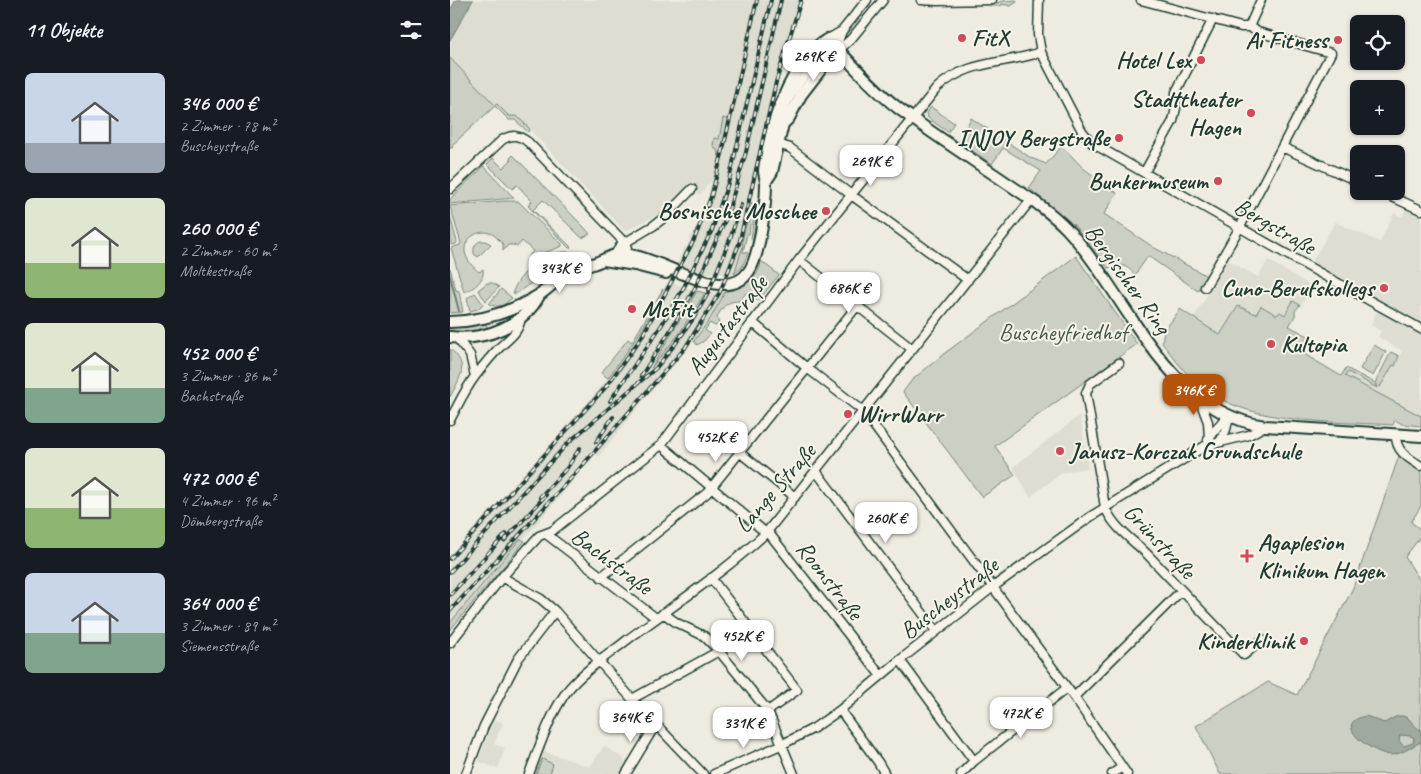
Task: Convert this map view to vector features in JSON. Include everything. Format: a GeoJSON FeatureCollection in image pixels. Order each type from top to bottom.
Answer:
{"type":"FeatureCollection","features":[{"type":"Feature","properties":{"kind":"main road","name":"Bergischer Ring"},"geometry":{"type":"LineString","coordinates":[[828,39],[884,97],[1031,200],[1052,216],[1076,239],[1160,357],[1179,380],[1198,398],[1228,416],[1254,425],[1421,436]]}},
{"type":"Feature","properties":{"kind":"main road"},"geometry":{"type":"LineString","coordinates":[[450,322],[485,318],[511,309],[540,294],[576,269],[619,257],[626,263],[718,284],[737,282],[743,279],[752,265],[757,249],[763,215],[766,181],[764,171],[775,120],[800,66],[811,52],[828,39]]}},
{"type":"Feature","properties":{"kind":"main road"},"geometry":{"type":"LineString","coordinates":[[766,181],[772,172],[783,124],[801,95],[839,50]]}},
{"type":"Feature","properties":{"kind":"main road"},"geometry":{"type":"LineString","coordinates":[[453,338],[483,336],[492,333],[530,311],[540,294]]}},
{"type":"Feature","properties":{"kind":"street"},"geometry":{"type":"LineString","coordinates":[[867,0],[842,31],[836,44],[839,50],[851,39],[883,0]]}},
{"type":"Feature","properties":{"kind":"street"},"geometry":{"type":"LineString","coordinates":[[921,0],[990,0]]}},
{"type":"Feature","properties":{"kind":"street","name":"Bergstraße"},"geometry":{"type":"LineString","coordinates":[[1039,0],[1038,35],[1041,52],[1082,131],[1092,143],[1421,329]]}},
{"type":"Feature","properties":{"kind":"street"},"geometry":{"type":"LineString","coordinates":[[1142,0],[1152,1],[1245,28],[1249,27],[1258,32],[1331,53],[1240,227],[1205,287]]}},
{"type":"Feature","properties":{"kind":"street"},"geometry":{"type":"LineString","coordinates":[[1249,27],[1261,0]]}},
{"type":"Feature","properties":{"kind":"street"},"geometry":{"type":"LineString","coordinates":[[1144,173],[1173,121],[1176,108],[1176,92],[1213,19]]}},
{"type":"Feature","properties":{"kind":"street"},"geometry":{"type":"LineString","coordinates":[[783,124],[782,117],[787,104],[805,75],[823,52],[828,39],[842,31]]}},
{"type":"Feature","properties":{"kind":"street","name":"Augustastraße"},"geometry":{"type":"LineString","coordinates":[[450,643],[502,577],[539,536],[546,534],[584,506],[661,445],[850,194],[937,88],[947,79],[970,67],[1024,58],[1041,52]]}},
{"type":"Feature","properties":{"kind":"street"},"geometry":{"type":"LineString","coordinates":[[450,190],[502,140],[513,136],[520,136],[528,142],[624,242],[627,246],[619,257]]}},
{"type":"Feature","properties":{"kind":"street"},"geometry":{"type":"LineString","coordinates":[[778,144],[790,148],[968,280]]}},
{"type":"Feature","properties":{"kind":"street"},"geometry":{"type":"LineString","coordinates":[[1282,147],[1350,178]]}},
{"type":"Feature","properties":{"kind":"street"},"geometry":{"type":"LineString","coordinates":[[624,242],[665,217],[692,189]]}},
{"type":"Feature","properties":{"kind":"street","name":"Lange Straße"},"geometry":{"type":"LineString","coordinates":[[529,774],[548,724],[558,705],[576,680],[660,615],[712,578],[765,531],[816,470],[1031,200]]}},
{"type":"Feature","properties":{"kind":"street"},"geometry":{"type":"LineString","coordinates":[[1399,200],[1421,210]]}},
{"type":"Feature","properties":{"kind":"street"},"geometry":{"type":"LineString","coordinates":[[799,260],[912,349]]}},
{"type":"Feature","properties":{"kind":"street"},"geometry":{"type":"LineString","coordinates":[[601,576],[707,493],[857,306]]}},
{"type":"Feature","properties":{"kind":"street"},"geometry":{"type":"LineString","coordinates":[[450,420],[475,376],[519,328],[521,317]]}},
{"type":"Feature","properties":{"kind":"street"},"geometry":{"type":"LineString","coordinates":[[752,322],[863,411],[1074,697],[1125,771],[1112,774]]}},
{"type":"Feature","properties":{"kind":"street"},"geometry":{"type":"LineString","coordinates":[[453,338],[470,355],[475,376]]}},
{"type":"Feature","properties":{"kind":"street","name":"Grünstraße"},"geometry":{"type":"LineString","coordinates":[[1119,364],[1090,384],[1086,392],[1105,508],[1110,519],[1244,655],[1262,640]]}},
{"type":"Feature","properties":{"kind":"street"},"geometry":{"type":"LineString","coordinates":[[1198,398],[1208,422],[1209,438]]}},
{"type":"Feature","properties":{"kind":"street"},"geometry":{"type":"LineString","coordinates":[[1220,441],[1228,425],[1228,416]]}},
{"type":"Feature","properties":{"kind":"street","name":"Buscheystraße"},"geometry":{"type":"LineString","coordinates":[[714,774],[783,744],[814,728],[840,710],[993,586],[1105,508],[1204,446],[1220,422],[1228,416]]}},
{"type":"Feature","properties":{"kind":"street","name":"Buscheystraße"},"geometry":{"type":"LineString","coordinates":[[1204,446],[1211,446],[1220,441],[1250,434],[1265,426]]}},
{"type":"Feature","properties":{"kind":"street"},"geometry":{"type":"LineString","coordinates":[[1396,434],[1396,442],[1401,452],[1421,466]]}},
{"type":"Feature","properties":{"kind":"street","name":"Roonstraße"},"geometry":{"type":"LineString","coordinates":[[661,445],[710,488],[765,531],[881,676]]}},
{"type":"Feature","properties":{"kind":"street"},"geometry":{"type":"LineString","coordinates":[[739,452],[795,496]]}},
{"type":"Feature","properties":{"kind":"street"},"geometry":{"type":"LineString","coordinates":[[816,470],[936,631]]}},
{"type":"Feature","properties":{"kind":"street","name":"Bachstraße"},"geometry":{"type":"LineString","coordinates":[[546,534],[601,576],[660,615],[704,636],[768,711],[794,774]]}},
{"type":"Feature","properties":{"kind":"street"},"geometry":{"type":"LineString","coordinates":[[502,577],[540,599],[555,611],[632,699],[703,774]]}},
{"type":"Feature","properties":{"kind":"street"},"geometry":{"type":"LineString","coordinates":[[712,578],[797,690],[768,711]]}},
{"type":"Feature","properties":{"kind":"street"},"geometry":{"type":"LineString","coordinates":[[1074,697],[1181,591]]}},
{"type":"Feature","properties":{"kind":"street"},"geometry":{"type":"LineString","coordinates":[[466,774],[484,726],[518,658],[555,611]]}},
{"type":"Feature","properties":{"kind":"street"},"geometry":{"type":"LineString","coordinates":[[632,699],[718,651]]}},
{"type":"Feature","properties":{"kind":"street"},"geometry":{"type":"LineString","coordinates":[[900,660],[974,761]]}},
{"type":"Feature","properties":{"kind":"street"},"geometry":{"type":"LineString","coordinates":[[960,774],[1067,688]]}},
{"type":"Feature","properties":{"kind":"street"},"geometry":{"type":"LineString","coordinates":[[840,710],[885,774]]}},
{"type":"Feature","properties":{"kind":"street"},"geometry":{"type":"LineString","coordinates":[[626,774],[656,724]]}},
{"type":"Feature","properties":{"kind":"shaded area"},"geometry":{"type":"Polygon","coordinates":[[[456,0],[473,0],[450,40],[450,10],[456,0]]]}},
{"type":"Feature","properties":{"kind":"shaded area"},"geometry":{"type":"Polygon","coordinates":[[[473,0],[803,0],[779,81],[742,241],[743,246],[734,274],[707,273],[676,265],[685,247],[687,248],[705,207],[712,180],[700,195],[687,187],[661,213],[625,231],[517,116],[510,116],[497,104],[495,106],[450,58],[450,40],[473,0]]]}},
{"type":"Feature","properties":{"kind":"shaded area","name":"Cuno-Berufskollegs"},"geometry":{"type":"Polygon","coordinates":[[[1408,204],[1421,210],[1421,426],[1402,424],[1342,376],[1346,368],[1380,387],[1402,351],[1378,337],[1381,331],[1371,325],[1379,306],[1309,267],[1335,222],[1380,242],[1394,213],[1402,217],[1408,204]]]}},
{"type":"Feature","properties":{"kind":"shaded area"},"geometry":{"type":"Polygon","coordinates":[[[1228,260],[1258,277],[1268,260],[1313,287],[1301,305],[1293,301],[1285,314],[1280,312],[1278,315],[1261,306],[1256,313],[1237,306],[1220,335],[1194,317],[1228,260]]]}},
{"type":"Feature","properties":{"kind":"shaded area"},"geometry":{"type":"Polygon","coordinates":[[[668,281],[697,291],[647,372],[679,334],[705,293],[725,292],[710,319],[599,456],[596,454],[523,540],[520,539],[450,623],[450,555],[563,431],[608,378],[642,330],[668,281]]]}},
{"type":"Feature","properties":{"kind":"shaded area","name":"Janusz-Korczak Grundschule"},"geometry":{"type":"Polygon","coordinates":[[[1080,415],[1088,468],[1063,472],[1030,497],[1013,467],[1080,415]]]}},
{"type":"Feature","properties":{"kind":"shaded area"},"geometry":{"type":"Polygon","coordinates":[[[1366,716],[1384,723],[1396,717],[1406,717],[1421,730],[1421,742],[1403,752],[1392,755],[1384,754],[1366,745],[1358,738],[1353,731],[1352,725],[1355,720],[1366,716]],[[1400,735],[1399,741],[1404,746],[1413,743],[1414,738],[1400,735]]]}},
{"type":"Feature","properties":{"kind":"shaded area"},"geometry":{"type":"Polygon","coordinates":[[[494,719],[503,723],[494,744],[505,748],[498,769],[478,761],[494,719]]]}},
{"type":"Feature","properties":{"kind":"shaded area"},"geometry":{"type":"Polygon","coordinates":[[[604,746],[623,758],[626,765],[621,774],[534,774],[543,751],[590,767],[604,746]]]}},
{"type":"Feature","properties":{"kind":"green space"},"geometry":{"type":"Polygon","coordinates":[[[1016,0],[1017,2],[1011,6],[1002,4],[1001,6],[990,6],[1002,1],[1016,0]]]}},
{"type":"Feature","properties":{"kind":"green space"},"geometry":{"type":"Polygon","coordinates":[[[450,58],[495,105],[497,104],[509,116],[517,116],[530,129],[528,132],[515,120],[509,120],[495,106],[452,145],[453,147],[450,149],[450,58]]]}},
{"type":"Feature","properties":{"kind":"green space"},"geometry":{"type":"Polygon","coordinates":[[[931,107],[954,123],[948,132],[928,118],[927,113],[931,107]]]}},
{"type":"Feature","properties":{"kind":"green space"},"geometry":{"type":"Polygon","coordinates":[[[723,118],[729,120],[719,156],[713,146],[714,138],[719,139],[723,118]]]}},
{"type":"Feature","properties":{"kind":"green space"},"geometry":{"type":"Polygon","coordinates":[[[971,118],[1031,158],[1046,164],[1062,146],[1083,168],[1117,193],[1104,214],[1153,247],[1207,276],[1198,291],[1148,256],[1135,275],[1123,266],[1108,268],[1074,225],[1029,188],[1041,171],[1003,148],[992,164],[959,142],[971,118]]]}},
{"type":"Feature","properties":{"kind":"green space"},"geometry":{"type":"Polygon","coordinates":[[[513,155],[590,234],[582,238],[543,200],[533,210],[571,247],[569,248],[528,206],[532,201],[517,185],[512,189],[487,164],[493,158],[503,168],[513,155]]]}},
{"type":"Feature","properties":{"kind":"green space"},"geometry":{"type":"Polygon","coordinates":[[[484,166],[514,198],[450,204],[450,199],[484,166]]]}},
{"type":"Feature","properties":{"kind":"green space"},"geometry":{"type":"Polygon","coordinates":[[[758,200],[754,235],[753,239],[751,239],[755,204],[758,200]]]}},
{"type":"Feature","properties":{"kind":"green space"},"geometry":{"type":"Polygon","coordinates":[[[518,201],[562,246],[530,259],[528,257],[533,251],[522,241],[517,247],[508,245],[503,251],[503,244],[494,235],[484,232],[474,235],[467,242],[465,252],[472,266],[479,272],[483,269],[483,273],[478,284],[464,292],[451,248],[461,243],[450,206],[518,201]]]}},
{"type":"Feature","properties":{"kind":"green space"},"geometry":{"type":"Polygon","coordinates":[[[752,202],[749,234],[747,234],[743,252],[748,253],[742,267],[734,274],[743,246],[742,241],[752,202]]]}},
{"type":"Feature","properties":{"kind":"green space"},"geometry":{"type":"Polygon","coordinates":[[[450,216],[457,242],[451,245],[450,216]]]}},
{"type":"Feature","properties":{"kind":"green space"},"geometry":{"type":"Polygon","coordinates":[[[481,241],[491,244],[478,257],[474,254],[474,247],[481,241]]]}},
{"type":"Feature","properties":{"kind":"green space"},"geometry":{"type":"Polygon","coordinates":[[[568,252],[572,256],[571,260],[514,295],[513,291],[517,283],[527,270],[548,256],[568,252]]]}},
{"type":"Feature","properties":{"kind":"green space","name":"Buscheyfriedhof"},"geometry":{"type":"Polygon","coordinates":[[[1076,256],[1137,344],[995,446],[1015,475],[982,497],[903,392],[912,380],[945,353],[1076,256]]]}},
{"type":"Feature","properties":{"kind":"green space"},"geometry":{"type":"Polygon","coordinates":[[[761,261],[779,275],[758,301],[747,292],[739,301],[726,305],[717,317],[719,324],[715,326],[710,323],[705,330],[710,334],[697,345],[694,341],[710,319],[725,292],[753,278],[757,274],[761,261]]]}},
{"type":"Feature","properties":{"kind":"green space"},"geometry":{"type":"Polygon","coordinates":[[[450,268],[456,290],[459,291],[463,312],[450,313],[450,268]]]}},
{"type":"Feature","properties":{"kind":"green space"},"geometry":{"type":"Polygon","coordinates":[[[487,283],[492,283],[499,287],[486,301],[478,290],[487,283]]]}},
{"type":"Feature","properties":{"kind":"green space"},"geometry":{"type":"Polygon","coordinates":[[[501,289],[512,298],[501,306],[489,304],[501,289]]]}},
{"type":"Feature","properties":{"kind":"green space"},"geometry":{"type":"Polygon","coordinates":[[[663,289],[642,330],[608,378],[601,373],[628,339],[632,342],[663,289]]]}},
{"type":"Feature","properties":{"kind":"green space"},"geometry":{"type":"Polygon","coordinates":[[[697,291],[705,293],[679,334],[651,368],[697,291]]]}},
{"type":"Feature","properties":{"kind":"green space"},"geometry":{"type":"Polygon","coordinates":[[[475,293],[483,304],[478,309],[470,311],[467,298],[475,293]]]}},
{"type":"Feature","properties":{"kind":"green space"},"geometry":{"type":"Polygon","coordinates":[[[1293,301],[1300,305],[1295,311],[1295,316],[1289,326],[1308,336],[1299,351],[1341,376],[1346,368],[1375,383],[1391,352],[1399,356],[1395,366],[1393,365],[1380,387],[1375,384],[1377,388],[1348,372],[1345,376],[1421,416],[1421,426],[1402,424],[1395,420],[1393,425],[1322,422],[1250,411],[1228,403],[1201,387],[1183,369],[1162,343],[1164,330],[1180,309],[1220,335],[1238,306],[1256,314],[1261,306],[1277,315],[1280,312],[1285,315],[1293,301]]]}},
{"type":"Feature","properties":{"kind":"green space"},"geometry":{"type":"Polygon","coordinates":[[[486,322],[487,328],[474,332],[450,333],[450,328],[486,322]]]}},
{"type":"Feature","properties":{"kind":"green space"},"geometry":{"type":"Polygon","coordinates":[[[1374,345],[1386,352],[1373,376],[1360,369],[1374,345]]]}},
{"type":"Feature","properties":{"kind":"green space"},"geometry":{"type":"Polygon","coordinates":[[[450,349],[460,361],[461,372],[460,378],[450,397],[450,349]]]}},
{"type":"Feature","properties":{"kind":"green space"},"geometry":{"type":"Polygon","coordinates":[[[1399,456],[1421,471],[1421,506],[1411,522],[1421,530],[1421,536],[1405,557],[1421,582],[1421,774],[1220,774],[1196,726],[1268,682],[1297,695],[1353,588],[1399,456]]]}},
{"type":"Feature","properties":{"kind":"green space"},"geometry":{"type":"Polygon","coordinates":[[[520,539],[525,541],[450,630],[450,623],[520,539]]]}},
{"type":"Feature","properties":{"kind":"green space"},"geometry":{"type":"Polygon","coordinates":[[[542,759],[553,764],[550,774],[536,774],[542,759]]]}},
{"type":"Feature","properties":{"kind":"waterway"},"geometry":{"type":"LineString","coordinates":[[450,276],[459,311]]}},
{"type":"Feature","properties":{"kind":"railway"},"geometry":{"type":"LineString","coordinates":[[450,559],[605,388],[641,338],[694,240],[711,197],[757,0]]}},
{"type":"Feature","properties":{"kind":"railway"},"geometry":{"type":"LineString","coordinates":[[610,401],[661,326],[684,287],[712,230],[729,180],[771,0]]}},
{"type":"Feature","properties":{"kind":"railway"},"geometry":{"type":"LineString","coordinates":[[641,376],[694,290],[727,216],[746,152],[781,0]]}},
{"type":"Feature","properties":{"kind":"railway"},"geometry":{"type":"LineString","coordinates":[[450,611],[574,475],[685,348],[720,292],[739,244],[776,82],[801,0]]}},
{"type":"Feature","properties":{"kind":"railway"},"geometry":{"type":"LineString","coordinates":[[450,572],[569,442],[656,368],[676,343],[708,293],[730,239],[741,205]]}},
{"type":"Feature","properties":{"kind":"railway"},"geometry":{"type":"LineString","coordinates":[[596,442],[613,417]]}},
{"type":"Feature","properties":{"kind":"railway"},"geometry":{"type":"LineString","coordinates":[[540,497],[567,468],[580,448]]}},
{"type":"Feature","properties":{"kind":"railway"},"geometry":{"type":"LineString","coordinates":[[504,541],[546,495]]}},
{"type":"Feature","properties":{"kind":"railway"},"geometry":{"type":"LineString","coordinates":[[450,595],[506,534]]}},
{"type":"Feature","properties":{"kind":"place","name":"FitX"},"geometry":{"type":"Point","coordinates":[962,38]}},
{"type":"Feature","properties":{"kind":"place","name":"Ai Fitness"},"geometry":{"type":"Point","coordinates":[1338,40]}},
{"type":"Feature","properties":{"kind":"place","name":"Hotel Lex"},"geometry":{"type":"Point","coordinates":[1201,60]}},
{"type":"Feature","properties":{"kind":"place","name":"Stadttheater Hagen"},"geometry":{"type":"Point","coordinates":[1251,113]}},
{"type":"Feature","properties":{"kind":"place","name":"INJOY Bergstraße"},"geometry":{"type":"Point","coordinates":[1119,138]}},
{"type":"Feature","properties":{"kind":"place","name":"Bunkermuseum"},"geometry":{"type":"Point","coordinates":[1218,181]}},
{"type":"Feature","properties":{"kind":"place","name":"Bosnische Moschee"},"geometry":{"type":"Point","coordinates":[826,211]}},
{"type":"Feature","properties":{"kind":"place","name":"Cuno-Berufskollegs"},"geometry":{"type":"Point","coordinates":[1384,288]}},
{"type":"Feature","properties":{"kind":"place","name":"McFit"},"geometry":{"type":"Point","coordinates":[632,309]}},
{"type":"Feature","properties":{"kind":"place","name":"Kultopia"},"geometry":{"type":"Point","coordinates":[1271,344]}},
{"type":"Feature","properties":{"kind":"place","name":"WirrWarr"},"geometry":{"type":"Point","coordinates":[848,414]}},
{"type":"Feature","properties":{"kind":"place","name":"Janusz-Korczak Grundschule"},"geometry":{"type":"Point","coordinates":[1060,451]}},
{"type":"Feature","properties":{"kind":"place","name":"Agaplesion Klinikum Hagen"},"geometry":{"type":"Point","coordinates":[1247,556]}},
{"type":"Feature","properties":{"kind":"place","name":"Kinderklinik"},"geometry":{"type":"Point","coordinates":[1304,641]}}]}
